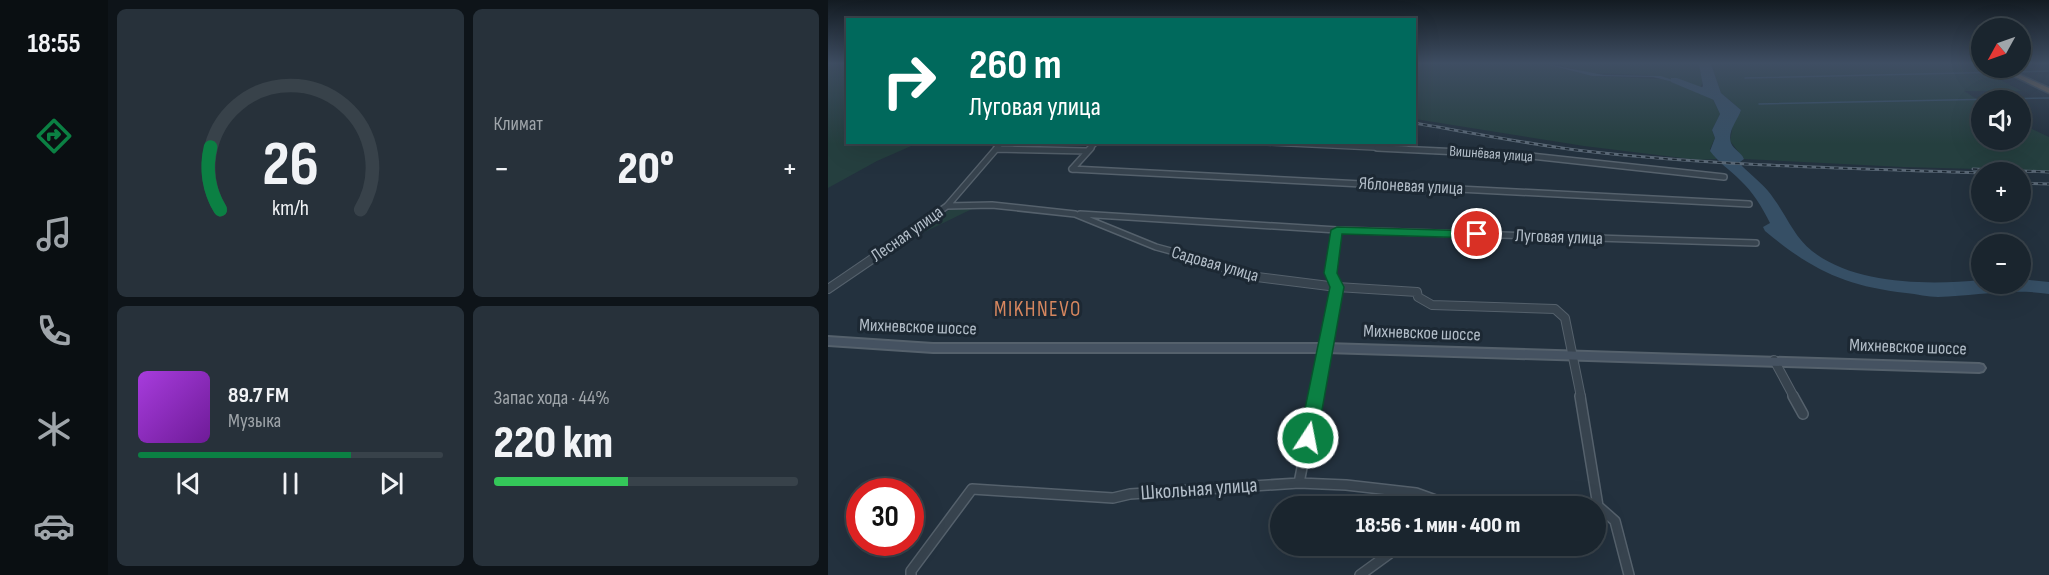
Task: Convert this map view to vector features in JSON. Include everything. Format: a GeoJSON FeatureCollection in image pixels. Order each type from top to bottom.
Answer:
{"type":"FeatureCollection","features":[{"type":"Feature","properties":{"kind":"street","name":"Лесная улица"},"geometry":{"type":"LineString","coordinates":[[828,289],[947,206],[1000,144]]}},
{"type":"Feature","properties":{"kind":"street"},"geometry":{"type":"LineString","coordinates":[[1016,149],[1021,144]]}},
{"type":"Feature","properties":{"kind":"street"},"geometry":{"type":"LineString","coordinates":[[996,149],[1087,152],[1094,144]]}},
{"type":"Feature","properties":{"kind":"street","name":"Вишнёвая улица"},"geometry":{"type":"LineString","coordinates":[[1298,144],[1522,155],[1724,177]]}},
{"type":"Feature","properties":{"kind":"street","name":"Яблоневая улица"},"geometry":{"type":"LineString","coordinates":[[1087,152],[1072,169],[1749,204]]}},
{"type":"Feature","properties":{"kind":"street","name":"Садовая улица"},"geometry":{"type":"LineString","coordinates":[[947,206],[992,205],[1075,214],[1156,247],[1249,276],[1337,287],[1418,292],[1418,297],[1432,305],[1439,306],[1555,309],[1564,318],[1574,356]]}},
{"type":"Feature","properties":{"kind":"street","name":"Луговая улица"},"geometry":{"type":"LineString","coordinates":[[1075,214],[1162,217],[1337,230],[1756,243]]}},
{"type":"Feature","properties":{"kind":"street"},"geometry":{"type":"LineString","coordinates":[[1299,483],[1337,287],[1330,273],[1337,230]]}},
{"type":"Feature","properties":{"kind":"street","name":"Михневское шоссе"},"geometry":{"type":"LineString","coordinates":[[828,341],[933,348],[1326,348],[1979,368]]}},
{"type":"Feature","properties":{"kind":"street"},"geometry":{"type":"LineString","coordinates":[[1574,356],[1596,496]]}},
{"type":"Feature","properties":{"kind":"street"},"geometry":{"type":"LineString","coordinates":[[1774,360],[1803,414]]}},
{"type":"Feature","properties":{"kind":"street","name":"Школьная улица"},"geometry":{"type":"LineString","coordinates":[[911,573],[972,489],[1113,498],[1130,494],[1299,483],[1346,485],[1416,493],[1422,496]]}},
{"type":"Feature","properties":{"kind":"street"},"geometry":{"type":"LineString","coordinates":[[1606,513],[1615,521],[1629,575]]}},
{"type":"Feature","properties":{"kind":"street"},"geometry":{"type":"LineString","coordinates":[[1360,575],[1386,556]]}},
{"type":"Feature","properties":{"kind":"green space"},"geometry":{"type":"Polygon","coordinates":[[[828,91],[846,91],[846,144],[916,144],[877,161],[828,188],[828,91]]]}},
{"type":"Feature","properties":{"kind":"green space"},"geometry":{"type":"Polygon","coordinates":[[[1416,91],[1699,91],[1713,99],[1720,114],[1712,130],[1715,138],[1710,149],[1717,159],[1698,160],[1584,146],[1416,119],[1416,91]]]}},
{"type":"Feature","properties":{"kind":"green space"},"geometry":{"type":"Polygon","coordinates":[[[1720,91],[1971,91],[1964,91],[1971,96],[1971,150],[2031,150],[2031,129],[2049,137],[2049,171],[2031,171],[2031,162],[1971,162],[1971,169],[1744,159],[1730,141],[1733,124],[1741,110],[1720,91]]]}},
{"type":"Feature","properties":{"kind":"green space"},"geometry":{"type":"Polygon","coordinates":[[[952,208],[972,209],[900,244],[952,208]]]}},
{"type":"Feature","properties":{"kind":"water"},"geometry":{"type":"Polygon","coordinates":[[[1699,91],[1720,91],[1741,110],[1730,139],[1732,145],[1744,159],[1740,162],[1742,166],[1771,194],[1796,233],[1812,251],[1849,271],[1871,276],[1916,282],[1971,280],[1971,294],[1979,294],[1938,297],[1865,286],[1830,274],[1782,245],[1765,231],[1763,227],[1770,223],[1757,200],[1710,151],[1715,138],[1712,130],[1720,114],[1713,99],[1699,91]]]}},
{"type":"Feature","properties":{"kind":"water"},"geometry":{"type":"Polygon","coordinates":[[[2031,280],[2049,282],[2049,294],[2031,292],[2031,280]]]}},
{"type":"Feature","properties":{"kind":"waterway"},"geometry":{"type":"LineString","coordinates":[[1703,91],[1717,98]]}},
{"type":"Feature","properties":{"kind":"waterway"},"geometry":{"type":"LineString","coordinates":[[1759,104],[2049,98]]}},
{"type":"Feature","properties":{"kind":"railway"},"geometry":{"type":"LineString","coordinates":[[1416,123],[1576,150],[1677,160],[1971,173]]}},
{"type":"Feature","properties":{"kind":"railway"},"geometry":{"type":"LineString","coordinates":[[2031,171],[2049,172]]}},
{"type":"Feature","properties":{"kind":"railway"},"geometry":{"type":"LineString","coordinates":[[2031,183],[2049,184]]}},
{"type":"Feature","properties":{"kind":"district","name":"MIKHNEVO"},"geometry":{"type":"Point","coordinates":[1038,309]}},
{"type":"Feature","properties":{"kind":"route"},"geometry":{"type":"LineString","coordinates":[[1308,438],[1337,287],[1330,273],[1337,230],[1477,234]]}}]}
